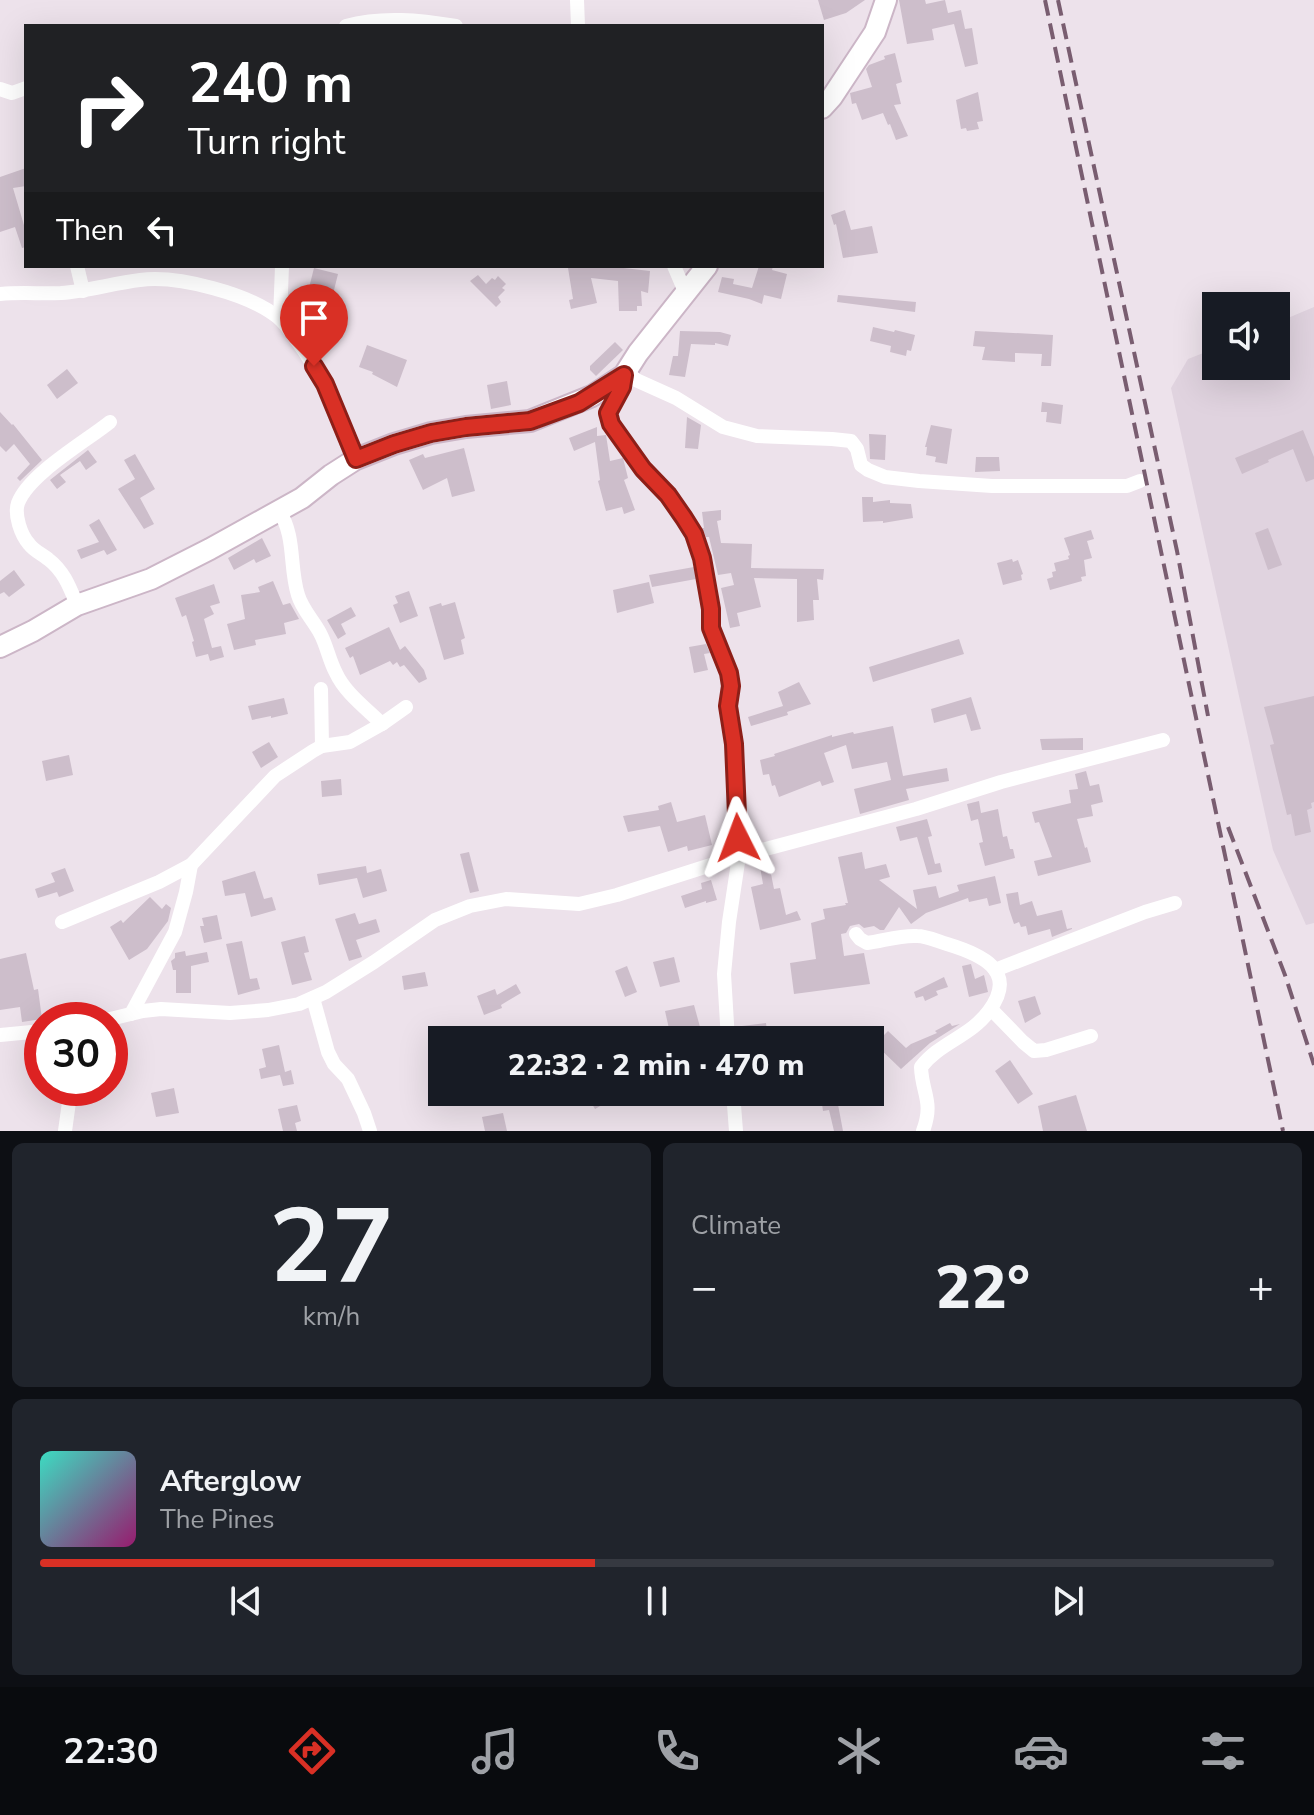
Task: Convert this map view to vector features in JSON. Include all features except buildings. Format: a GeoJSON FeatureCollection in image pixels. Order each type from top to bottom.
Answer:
{"type":"FeatureCollection","features":[{"type":"Feature","properties":{"kind":"street"},"geometry":{"type":"LineString","coordinates":[[577,0],[578,24]]}},
{"type":"Feature","properties":{"kind":"street"},"geometry":{"type":"LineString","coordinates":[[824,106],[875,32],[886,0]]}},
{"type":"Feature","properties":{"kind":"street"},"geometry":{"type":"LineString","coordinates":[[362,24],[394,20],[445,24]]}},
{"type":"Feature","properties":{"kind":"street"},"geometry":{"type":"LineString","coordinates":[[0,89],[12,93],[24,90]]}},
{"type":"Feature","properties":{"kind":"street"},"geometry":{"type":"LineString","coordinates":[[77,268],[83,291]]}},
{"type":"Feature","properties":{"kind":"street"},"geometry":{"type":"LineString","coordinates":[[280,319],[282,268]]}},
{"type":"Feature","properties":{"kind":"street"},"geometry":{"type":"LineString","coordinates":[[675,268],[686,294]]}},
{"type":"Feature","properties":{"kind":"street"},"geometry":{"type":"LineString","coordinates":[[706,268],[638,353],[625,373],[622,387],[608,413],[611,424],[643,469],[668,495],[694,534],[702,558],[711,609],[711,628],[729,673],[728,706],[734,744],[739,856],[724,974],[727,1026]]}},
{"type":"Feature","properties":{"kind":"street"},"geometry":{"type":"LineString","coordinates":[[0,294],[61,293],[141,280],[175,280],[247,298],[280,319],[303,349],[325,384],[356,459]]}},
{"type":"Feature","properties":{"kind":"street"},"geometry":{"type":"LineString","coordinates":[[0,647],[77,605],[151,579],[302,498],[356,459],[431,433],[530,421],[579,403],[625,373]]}},
{"type":"Feature","properties":{"kind":"street"},"geometry":{"type":"LineString","coordinates":[[625,373],[730,430],[757,436],[851,441],[857,449],[861,465],[885,477],[992,486],[1127,486],[1140,481]]}},
{"type":"Feature","properties":{"kind":"street"},"geometry":{"type":"LineString","coordinates":[[77,605],[56,565],[28,543],[18,518],[18,504],[56,460],[110,422]]}},
{"type":"Feature","properties":{"kind":"street"},"geometry":{"type":"LineString","coordinates":[[279,511],[287,523],[292,569],[303,608],[319,630],[336,674],[348,691],[382,724]]}},
{"type":"Feature","properties":{"kind":"street"},"geometry":{"type":"LineString","coordinates":[[321,689],[322,746]]}},
{"type":"Feature","properties":{"kind":"street"},"geometry":{"type":"LineString","coordinates":[[62,922],[159,882],[191,865],[275,776],[298,759],[322,746],[350,742],[406,707]]}},
{"type":"Feature","properties":{"kind":"street"},"geometry":{"type":"LineString","coordinates":[[128,1015],[161,1009],[230,1013],[299,1004],[362,970],[435,920],[470,906],[506,899],[579,904],[617,895],[739,856],[1163,740]]}},
{"type":"Feature","properties":{"kind":"street"},"geometry":{"type":"LineString","coordinates":[[131,1014],[175,932],[191,865]]}},
{"type":"Feature","properties":{"kind":"street"},"geometry":{"type":"LineString","coordinates":[[995,970],[1175,903]]}},
{"type":"Feature","properties":{"kind":"street"},"geometry":{"type":"LineString","coordinates":[[856,934],[869,943],[916,936],[929,938],[964,949],[992,964],[995,970],[998,991],[991,1009],[974,1027],[936,1052],[921,1067],[929,1106],[923,1131]]}},
{"type":"Feature","properties":{"kind":"street"},"geometry":{"type":"LineString","coordinates":[[313,998],[328,1052],[353,1088],[370,1131]]}},
{"type":"Feature","properties":{"kind":"street"},"geometry":{"type":"LineString","coordinates":[[991,1009],[1034,1051],[1091,1036]]}},
{"type":"Feature","properties":{"kind":"street"},"geometry":{"type":"LineString","coordinates":[[0,1035],[24,1033]]}},
{"type":"Feature","properties":{"kind":"street"},"geometry":{"type":"LineString","coordinates":[[65,1131],[68,1106]]}},
{"type":"Feature","properties":{"kind":"street"},"geometry":{"type":"LineString","coordinates":[[734,1106],[736,1131]]}},
{"type":"Feature","properties":{"kind":"shaded area"},"geometry":{"type":"Polygon","coordinates":[[[1314,307],[1314,923],[1306,925],[1273,850],[1171,388],[1188,359],[1202,354],[1202,380],[1290,380],[1290,317],[1314,307]]]}},
{"type":"Feature","properties":{"kind":"railway"},"geometry":{"type":"LineString","coordinates":[[1045,0],[1283,1131]]}},
{"type":"Feature","properties":{"kind":"railway"},"geometry":{"type":"LineString","coordinates":[[1058,0],[1177,551],[1208,716]]}},
{"type":"Feature","properties":{"kind":"railway"},"geometry":{"type":"LineString","coordinates":[[1228,827],[1285,975],[1314,1065]]}},
{"type":"Feature","properties":{"kind":"route"},"geometry":{"type":"LineString","coordinates":[[314,366],[325,384],[356,459],[431,433],[530,421],[579,403],[624,375],[622,387],[608,413],[611,424],[643,469],[668,495],[694,534],[702,558],[711,609],[711,628],[731,686],[728,706],[734,744],[738,838]]}}]}
